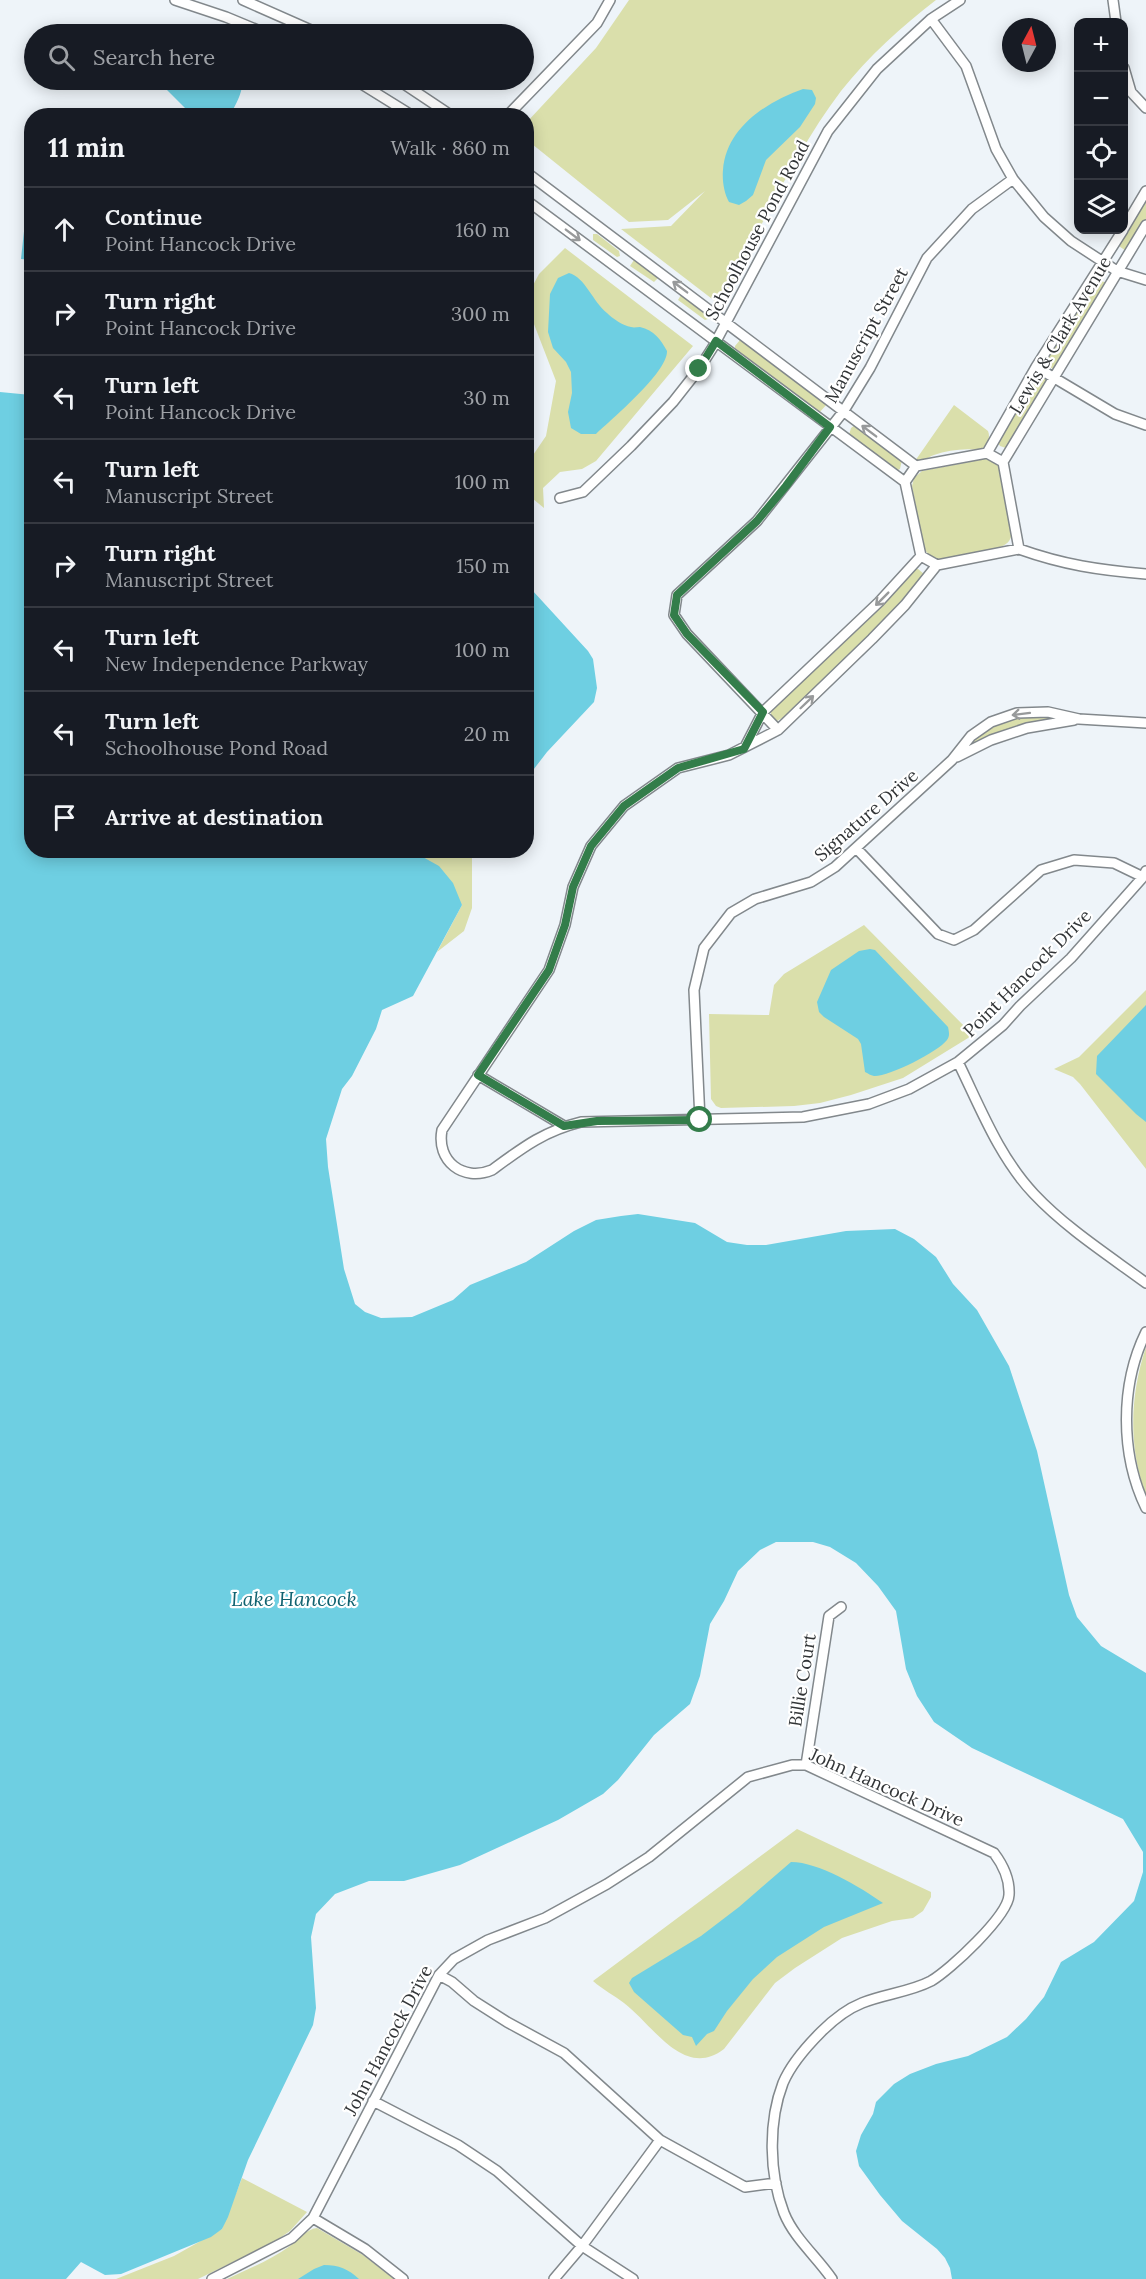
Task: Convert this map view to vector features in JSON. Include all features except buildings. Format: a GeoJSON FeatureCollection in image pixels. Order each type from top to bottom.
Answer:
{"type":"FeatureCollection","features":[{"type":"Feature","properties":{"kind":"street"},"geometry":{"type":"LineString","coordinates":[[175,0],[243,24]]}},
{"type":"Feature","properties":{"kind":"street"},"geometry":{"type":"LineString","coordinates":[[243,0],[297,24]]}},
{"type":"Feature","properties":{"kind":"street"},"geometry":{"type":"LineString","coordinates":[[534,88],[597,23],[610,0]]}},
{"type":"Feature","properties":{"kind":"street","name":"Schoolhouse Pond Road"},"geometry":{"type":"LineString","coordinates":[[560,498],[584,492],[673,402],[699,369],[716,341],[828,131],[878,69],[931,19],[960,0]]}},
{"type":"Feature","properties":{"kind":"street"},"geometry":{"type":"LineString","coordinates":[[1113,0],[1115,18]]}},
{"type":"Feature","properties":{"kind":"street"},"geometry":{"type":"LineString","coordinates":[[931,19],[966,66],[996,149],[1013,179],[1044,217],[1071,241],[1117,271],[1146,280]]}},
{"type":"Feature","properties":{"kind":"street"},"geometry":{"type":"LineString","coordinates":[[1125,72],[1131,92],[1146,108]]}},
{"type":"Feature","properties":{"kind":"street"},"geometry":{"type":"LineString","coordinates":[[372,90],[400,108]]}},
{"type":"Feature","properties":{"kind":"street"},"geometry":{"type":"LineString","coordinates":[[413,90],[440,108]]}},
{"type":"Feature","properties":{"kind":"street"},"geometry":{"type":"LineString","coordinates":[[515,108],[532,90]]}},
{"type":"Feature","properties":{"kind":"street"},"geometry":{"type":"LineString","coordinates":[[534,178],[916,466]]}},
{"type":"Feature","properties":{"kind":"street","name":"Manuscript Street"},"geometry":{"type":"LineString","coordinates":[[778,730],[687,634],[674,615],[677,595],[757,521],[843,412],[870,368],[927,258],[972,209],[1013,179]]}},
{"type":"Feature","properties":{"kind":"street","name":"Lewis & Clark Avenue"},"geometry":{"type":"LineString","coordinates":[[1128,221],[1146,191]]}},
{"type":"Feature","properties":{"kind":"street"},"geometry":{"type":"LineString","coordinates":[[534,206],[905,482],[921,556],[937,566],[1019,549],[1051,561],[1093,570],[1146,574]]}},
{"type":"Feature","properties":{"kind":"street","name":"Lewis & Clark Avenue"},"geometry":{"type":"LineString","coordinates":[[1003,462],[1146,225]]}},
{"type":"Feature","properties":{"kind":"street","name":"Lewis & Clark Avenue"},"geometry":{"type":"LineString","coordinates":[[987,453],[1036,367],[1120,234]]}},
{"type":"Feature","properties":{"kind":"street"},"geometry":{"type":"LineString","coordinates":[[1036,367],[1115,414],[1146,425]]}},
{"type":"Feature","properties":{"kind":"street"},"geometry":{"type":"LineString","coordinates":[[905,482],[916,466],[987,453],[1003,462],[1019,549]]}},
{"type":"Feature","properties":{"kind":"street"},"geometry":{"type":"LineString","coordinates":[[744,749],[763,712],[879,602],[921,556]]}},
{"type":"Feature","properties":{"kind":"street","name":"Point Hancock Drive"},"geometry":{"type":"LineString","coordinates":[[937,566],[905,605],[778,730],[744,749],[678,768],[624,806],[617,814],[591,846],[582,866],[573,887],[565,925],[549,970],[442,1130],[440,1139],[443,1153],[453,1167],[470,1174],[485,1173],[538,1137],[564,1126],[597,1121],[803,1117],[849,1110],[909,1089],[958,1062],[1003,1025],[1071,958],[1145,874]]}},
{"type":"Feature","properties":{"kind":"street","name":"Signature Drive"},"geometry":{"type":"LineString","coordinates":[[700,1120],[694,990],[704,948],[731,913],[755,899],[811,882],[835,867],[952,760],[971,736],[991,722],[1017,713],[1048,712],[1079,719],[1146,723]]}},
{"type":"Feature","properties":{"kind":"street","name":"Signature Drive"},"geometry":{"type":"LineString","coordinates":[[952,760],[991,740],[1027,728],[1079,719]]}},
{"type":"Feature","properties":{"kind":"street"},"geometry":{"type":"LineString","coordinates":[[856,848],[938,934],[954,940],[974,930],[1041,870],[1074,860],[1114,863],[1145,874]]}},
{"type":"Feature","properties":{"kind":"street"},"geometry":{"type":"LineString","coordinates":[[958,1062],[996,1142],[1033,1193],[1074,1230],[1146,1282]]}},
{"type":"Feature","properties":{"kind":"street"},"geometry":{"type":"LineString","coordinates":[[478,1075],[564,1126]]}},
{"type":"Feature","properties":{"kind":"street"},"geometry":{"type":"LineString","coordinates":[[1146,1332],[1133,1365],[1128,1395],[1127,1422],[1133,1476],[1146,1508]]}},
{"type":"Feature","properties":{"kind":"street","name":"Billie Court"},"geometry":{"type":"LineString","coordinates":[[806,1765],[829,1616],[841,1607]]}},
{"type":"Feature","properties":{"kind":"street","name":"John Hancock Drive"},"geometry":{"type":"LineString","coordinates":[[212,2279],[292,2238],[313,2218],[439,1975],[454,1959],[488,1940],[545,1918],[607,1884],[649,1857],[748,1777],[792,1764],[806,1765],[994,1853],[1003,1864],[1008,1880],[1009,1897],[1002,1912],[954,1965],[930,1982],[860,2004],[831,2023],[806,2047],[784,2081],[777,2105],[773,2144],[776,2183],[784,2214],[798,2237],[832,2279]]}},
{"type":"Feature","properties":{"kind":"street"},"geometry":{"type":"LineString","coordinates":[[439,1975],[452,1982],[474,2001],[564,2053],[660,2140],[745,2187],[776,2183]]}},
{"type":"Feature","properties":{"kind":"street"},"geometry":{"type":"LineString","coordinates":[[373,2101],[458,2145],[497,2171],[582,2246],[633,2279]]}},
{"type":"Feature","properties":{"kind":"street"},"geometry":{"type":"LineString","coordinates":[[554,2279],[582,2246],[660,2140]]}},
{"type":"Feature","properties":{"kind":"street"},"geometry":{"type":"LineString","coordinates":[[313,2218],[365,2249],[403,2279]]}},
{"type":"Feature","properties":{"kind":"green space"},"geometry":{"type":"Polygon","coordinates":[[[629,0],[936,0],[874,54],[851,78],[823,116],[776,196],[720,305],[621,229],[671,226],[705,191],[668,220],[629,222],[534,146],[534,114],[596,48],[629,0]]]}},
{"type":"Feature","properties":{"kind":"green space"},"geometry":{"type":"Polygon","coordinates":[[[1146,199],[1146,223],[1126,251],[1119,246],[1119,243],[1125,234],[1128,234],[1128,228],[1146,199]]]}},
{"type":"Feature","properties":{"kind":"green space"},"geometry":{"type":"Polygon","coordinates":[[[593,234],[597,234],[619,251],[620,256],[617,257],[593,240],[593,234]]]}},
{"type":"Feature","properties":{"kind":"green space"},"geometry":{"type":"Polygon","coordinates":[[[565,248],[693,346],[596,461],[582,469],[560,472],[543,488],[544,508],[534,500],[534,454],[546,436],[556,381],[534,324],[534,283],[539,274],[565,248]]]}},
{"type":"Feature","properties":{"kind":"green space"},"geometry":{"type":"Polygon","coordinates":[[[634,260],[658,278],[654,282],[630,266],[634,260]]]}},
{"type":"Feature","properties":{"kind":"green space"},"geometry":{"type":"Polygon","coordinates":[[[1096,279],[1107,283],[1054,370],[1045,363],[1046,360],[1096,279]]]}},
{"type":"Feature","properties":{"kind":"green space"},"geometry":{"type":"Polygon","coordinates":[[[681,295],[707,315],[708,319],[705,320],[678,300],[681,295]]]}},
{"type":"Feature","properties":{"kind":"green space"},"geometry":{"type":"Polygon","coordinates":[[[740,340],[827,404],[819,413],[735,351],[735,346],[740,340]]]}},
{"type":"Feature","properties":{"kind":"green space"},"geometry":{"type":"Polygon","coordinates":[[[1040,374],[1048,380],[1006,448],[1000,446],[997,441],[1040,374]]]}},
{"type":"Feature","properties":{"kind":"green space"},"geometry":{"type":"Polygon","coordinates":[[[954,405],[988,431],[989,439],[986,445],[979,450],[951,451],[915,461],[954,405]]]}},
{"type":"Feature","properties":{"kind":"green space"},"geometry":{"type":"Polygon","coordinates":[[[855,425],[902,460],[900,469],[896,471],[849,435],[851,428],[855,425]]]}},
{"type":"Feature","properties":{"kind":"green space"},"geometry":{"type":"Polygon","coordinates":[[[985,459],[995,462],[1000,469],[1012,532],[1009,541],[997,548],[939,559],[930,556],[924,549],[912,486],[914,478],[922,471],[985,459]]]}},
{"type":"Feature","properties":{"kind":"green space"},"geometry":{"type":"Polygon","coordinates":[[[914,569],[924,574],[892,614],[784,717],[777,721],[771,716],[771,710],[882,605],[914,569]]]}},
{"type":"Feature","properties":{"kind":"green space"},"geometry":{"type":"Polygon","coordinates":[[[1026,716],[1058,718],[963,752],[968,744],[990,727],[1026,716]]]}},
{"type":"Feature","properties":{"kind":"green space"},"geometry":{"type":"Polygon","coordinates":[[[418,858],[472,858],[472,908],[464,931],[437,952],[462,905],[418,858]]]}},
{"type":"Feature","properties":{"kind":"green space"},"geometry":{"type":"Polygon","coordinates":[[[864,925],[973,1035],[903,1078],[851,1095],[820,1103],[794,1106],[721,1108],[716,1106],[711,1099],[709,1014],[769,1015],[774,985],[784,974],[864,925]]]}},
{"type":"Feature","properties":{"kind":"green space"},"geometry":{"type":"Polygon","coordinates":[[[1146,990],[1146,1169],[1080,1084],[1073,1077],[1054,1069],[1079,1057],[1146,990]]]}},
{"type":"Feature","properties":{"kind":"green space"},"geometry":{"type":"Polygon","coordinates":[[[1146,1347],[1146,1495],[1136,1458],[1133,1421],[1137,1384],[1146,1347]]]}},
{"type":"Feature","properties":{"kind":"green space"},"geometry":{"type":"Polygon","coordinates":[[[797,1829],[931,1892],[931,1897],[923,1911],[913,1918],[892,1921],[842,1938],[795,1968],[775,1983],[724,2049],[709,2057],[696,2058],[682,2054],[670,2046],[624,2003],[593,1981],[797,1829]]]}},
{"type":"Feature","properties":{"kind":"green space"},"geometry":{"type":"Polygon","coordinates":[[[242,2178],[307,2212],[290,2231],[274,2242],[198,2279],[116,2279],[174,2256],[222,2229],[242,2178]]]}},
{"type":"Feature","properties":{"kind":"green space"},"geometry":{"type":"Polygon","coordinates":[[[317,2228],[363,2255],[394,2279],[227,2279],[275,2256],[306,2233],[317,2228]]]}},
{"type":"Feature","properties":{"kind":"water"},"geometry":{"type":"Polygon","coordinates":[[[803,89],[812,90],[816,98],[815,104],[800,127],[766,160],[753,195],[739,205],[729,202],[723,174],[726,155],[732,141],[740,129],[762,109],[803,89]]]}},
{"type":"Feature","properties":{"kind":"water"},"geometry":{"type":"Polygon","coordinates":[[[167,90],[241,90],[234,108],[185,108],[167,90]]]}},
{"type":"Feature","properties":{"kind":"water"},"geometry":{"type":"Polygon","coordinates":[[[24,231],[24,259],[21,259],[24,231]]]}},
{"type":"Feature","properties":{"kind":"water"},"geometry":{"type":"Polygon","coordinates":[[[569,273],[580,279],[602,308],[612,317],[628,326],[649,330],[660,339],[667,351],[659,371],[649,383],[596,434],[581,434],[571,428],[568,412],[572,393],[571,372],[566,362],[553,348],[548,332],[550,294],[558,278],[569,273]]]}},
{"type":"Feature","properties":{"kind":"water","name":"Lake Hancock"},"geometry":{"type":"Polygon","coordinates":[[[0,392],[24,394],[24,858],[425,858],[439,866],[453,883],[462,905],[413,996],[382,1010],[376,1029],[352,1076],[342,1089],[326,1139],[328,1167],[344,1269],[355,1304],[365,1312],[381,1318],[412,1317],[453,1300],[470,1285],[526,1262],[574,1231],[596,1220],[638,1214],[695,1223],[727,1242],[747,1245],[766,1245],[846,1231],[895,1229],[914,1239],[936,1257],[953,1284],[977,1310],[1009,1366],[1037,1451],[1069,1595],[1077,1617],[1101,1646],[1146,1673],[1146,2279],[952,2279],[945,2258],[902,2221],[859,2166],[856,2151],[876,2102],[894,2084],[910,2074],[936,2064],[968,2056],[1007,2037],[1044,1997],[1061,1962],[1094,1942],[1134,1901],[1143,1872],[1143,1852],[1123,1819],[972,1748],[934,1722],[917,1696],[906,1669],[896,1611],[878,1586],[856,1563],[830,1547],[813,1542],[776,1542],[760,1550],[738,1571],[710,1624],[700,1676],[690,1704],[654,1735],[618,1780],[603,1794],[558,1820],[460,1865],[404,1881],[369,1881],[335,1894],[316,1914],[311,1937],[316,2008],[313,2025],[248,2160],[222,2229],[211,2237],[121,2274],[105,2275],[81,2262],[66,2279],[0,2279],[0,392]]]}},
{"type":"Feature","properties":{"kind":"water"},"geometry":{"type":"Polygon","coordinates":[[[534,592],[588,651],[593,659],[597,688],[594,702],[534,769],[534,592]]]}},
{"type":"Feature","properties":{"kind":"water"},"geometry":{"type":"Polygon","coordinates":[[[875,950],[948,1027],[949,1034],[942,1045],[924,1057],[901,1068],[874,1076],[865,1072],[861,1044],[858,1039],[824,1017],[819,1012],[817,1002],[831,970],[859,951],[875,950]]]}},
{"type":"Feature","properties":{"kind":"water"},"geometry":{"type":"Polygon","coordinates":[[[1146,1005],[1146,1122],[1096,1074],[1097,1056],[1146,1005]]]}},
{"type":"Feature","properties":{"kind":"water"},"geometry":{"type":"Polygon","coordinates":[[[791,1862],[814,1866],[826,1871],[883,1903],[824,1927],[777,1957],[753,1979],[714,2031],[707,2034],[696,2046],[692,2037],[683,2035],[634,1992],[629,1983],[632,1978],[701,1936],[791,1862]]]}},
{"type":"Feature","properties":{"kind":"water"},"geometry":{"type":"Polygon","coordinates":[[[324,2265],[343,2268],[359,2279],[298,2279],[324,2265]]]}},
{"type":"Feature","properties":{"kind":"route"},"geometry":{"type":"LineString","coordinates":[[699,369],[716,341],[830,427],[757,521],[677,595],[674,615],[687,634],[763,712],[744,749],[678,768],[624,806],[591,846],[573,887],[565,925],[549,970],[478,1075],[564,1126],[597,1121],[700,1120]]}}]}
